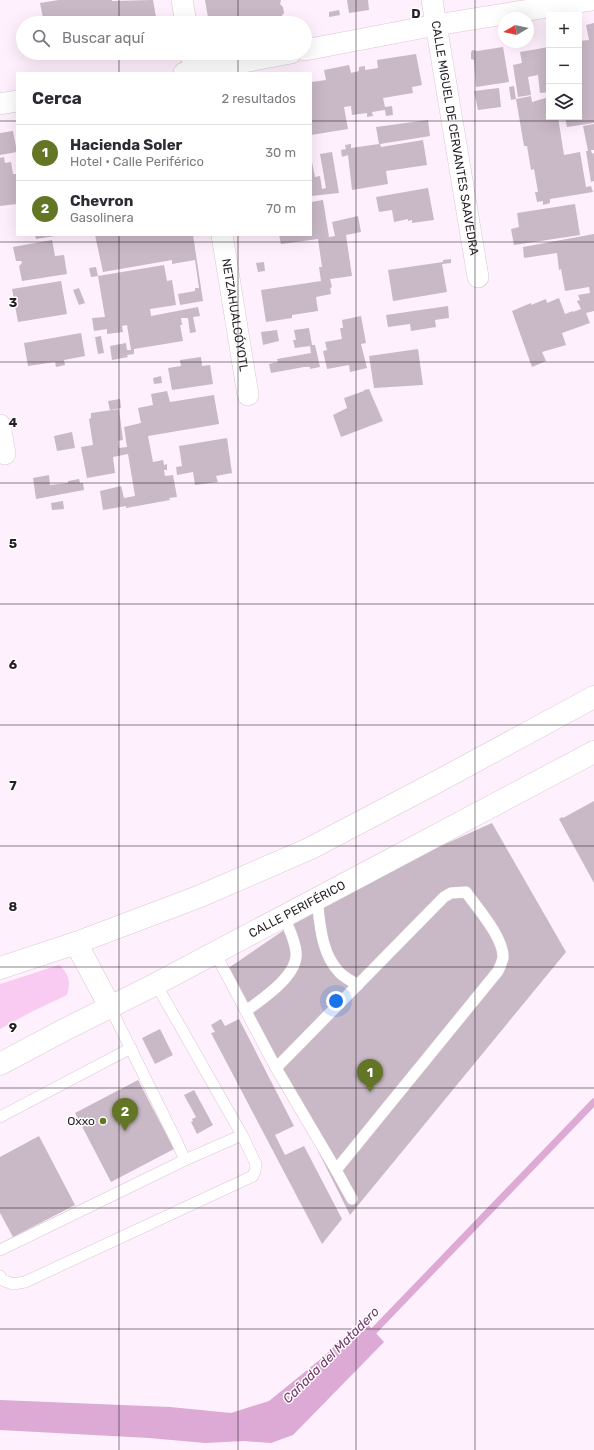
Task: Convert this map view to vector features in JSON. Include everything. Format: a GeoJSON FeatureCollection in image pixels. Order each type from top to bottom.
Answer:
{"type":"FeatureCollection","features":[{"type":"Feature","properties":{"kind":"highway"},"geometry":{"type":"LineString","coordinates":[[0,968],[76,943],[198,897],[309,849],[433,784],[594,696]]}},
{"type":"Feature","properties":{"kind":"highway","name":"CALLE PERIFÉRICO"},"geometry":{"type":"LineString","coordinates":[[0,1064],[156,984],[594,752]]}},
{"type":"Feature","properties":{"kind":"highway"},"geometry":{"type":"LineString","coordinates":[[76,943],[110,1008]]}},
{"type":"Feature","properties":{"kind":"street"},"geometry":{"type":"LineString","coordinates":[[182,0],[185,16]]}},
{"type":"Feature","properties":{"kind":"street","name":"CALLE MIGUEL DE CERVANTES SAAVEDRA"},"geometry":{"type":"LineString","coordinates":[[432,0],[478,277]]}},
{"type":"Feature","properties":{"kind":"street"},"geometry":{"type":"LineString","coordinates":[[312,49],[592,0]]}},
{"type":"Feature","properties":{"kind":"street"},"geometry":{"type":"LineString","coordinates":[[191,68],[244,60]]}},
{"type":"Feature","properties":{"kind":"street"},"geometry":{"type":"LineString","coordinates":[[0,104],[16,101]]}},
{"type":"Feature","properties":{"kind":"street","name":"NETZAHUALCÓYOTL"},"geometry":{"type":"LineString","coordinates":[[222,236],[248,395]]}},
{"type":"Feature","properties":{"kind":"street"},"geometry":{"type":"LineString","coordinates":[[0,425],[5,454]]}},
{"type":"Feature","properties":{"kind":"lane"},"geometry":{"type":"LineString","coordinates":[[276,1068],[444,897],[451,893],[466,892],[493,931],[501,948],[503,959],[498,970],[336,1170]]}},
{"type":"Feature","properties":{"kind":"lane"},"geometry":{"type":"LineString","coordinates":[[317,899],[322,937],[330,959],[340,973],[358,986]]}},
{"type":"Feature","properties":{"kind":"lane"},"geometry":{"type":"LineString","coordinates":[[246,1011],[269,994],[290,971],[294,963],[296,952],[284,916]]}},
{"type":"Feature","properties":{"kind":"lane"},"geometry":{"type":"LineString","coordinates":[[215,952],[276,1068],[352,1199]]}},
{"type":"Feature","properties":{"kind":"lane"},"geometry":{"type":"LineString","coordinates":[[0,1276],[2,1280],[13,1284],[25,1282],[253,1176],[256,1164],[242,1135],[156,984]]}},
{"type":"Feature","properties":{"kind":"lane"},"geometry":{"type":"LineString","coordinates":[[110,1008],[185,1160]]}},
{"type":"Feature","properties":{"kind":"lane"},"geometry":{"type":"LineString","coordinates":[[0,1118],[131,1048]]}},
{"type":"Feature","properties":{"kind":"lane"},"geometry":{"type":"LineString","coordinates":[[0,1250],[185,1160],[242,1135]]}},
{"type":"Feature","properties":{"kind":"shaded area"},"geometry":{"type":"Polygon","coordinates":[[[59,965],[68,978],[69,986],[67,995],[0,1029],[0,984],[59,965]]]}},
{"type":"Feature","properties":{"kind":"water"},"geometry":{"type":"Polygon","coordinates":[[[363,1319],[384,1342],[293,1435],[271,1443],[244,1441],[205,1443],[149,1438],[0,1430],[0,1400],[170,1407],[231,1413],[269,1401],[322,1358],[363,1319]]]}},
{"type":"Feature","properties":{"kind":"building"},"geometry":{"type":"Polygon","coordinates":[[[59,0],[153,0],[156,16],[43,16],[40,3],[59,0]]]}},
{"type":"Feature","properties":{"kind":"building"},"geometry":{"type":"Polygon","coordinates":[[[205,0],[281,0],[280,4],[283,7],[284,13],[282,16],[208,16],[205,0]]]}},
{"type":"Feature","properties":{"kind":"building"},"geometry":{"type":"Polygon","coordinates":[[[347,0],[368,0],[369,10],[349,13],[347,0]]]}},
{"type":"Feature","properties":{"kind":"building"},"geometry":{"type":"Polygon","coordinates":[[[339,10],[340,15],[329,17],[329,12],[339,10]]]}},
{"type":"Feature","properties":{"kind":"building"},"geometry":{"type":"Polygon","coordinates":[[[594,23],[594,123],[567,127],[566,120],[582,120],[582,41],[589,40],[586,25],[594,23]]]}},
{"type":"Feature","properties":{"kind":"building"},"geometry":{"type":"Polygon","coordinates":[[[503,48],[509,82],[476,87],[474,60],[471,59],[471,53],[472,50],[477,51],[503,48]]]}},
{"type":"Feature","properties":{"kind":"building"},"geometry":{"type":"Polygon","coordinates":[[[546,48],[546,92],[540,93],[538,75],[528,77],[531,95],[518,97],[513,65],[522,63],[520,52],[546,48]]]}},
{"type":"Feature","properties":{"kind":"building"},"geometry":{"type":"Polygon","coordinates":[[[416,54],[422,85],[412,87],[413,93],[383,98],[385,107],[392,106],[393,115],[386,116],[385,110],[372,112],[373,116],[367,117],[367,113],[352,115],[351,106],[344,107],[348,129],[312,135],[312,82],[326,80],[324,70],[349,65],[351,73],[359,71],[359,67],[365,66],[365,70],[378,68],[377,60],[416,54]]]}},
{"type":"Feature","properties":{"kind":"building"},"geometry":{"type":"Polygon","coordinates":[[[514,86],[516,99],[511,100],[509,87],[514,86]]]}},
{"type":"Feature","properties":{"kind":"building"},"geometry":{"type":"Polygon","coordinates":[[[499,88],[501,107],[478,110],[474,91],[499,88]]]}},
{"type":"Feature","properties":{"kind":"building"},"geometry":{"type":"Polygon","coordinates":[[[531,96],[532,102],[546,98],[546,120],[558,120],[564,155],[580,152],[586,187],[591,186],[593,192],[550,199],[550,203],[543,205],[543,201],[537,202],[535,192],[538,192],[534,169],[531,170],[527,146],[524,146],[516,99],[531,96]]]}},
{"type":"Feature","properties":{"kind":"building"},"geometry":{"type":"Polygon","coordinates":[[[428,120],[430,136],[380,144],[381,147],[423,140],[427,165],[386,171],[388,184],[352,190],[348,155],[342,157],[341,150],[346,149],[345,145],[351,144],[351,148],[379,144],[376,127],[428,120]]]}},
{"type":"Feature","properties":{"kind":"building"},"geometry":{"type":"Polygon","coordinates":[[[594,124],[594,150],[591,150],[592,154],[594,153],[594,181],[591,182],[586,151],[588,151],[583,126],[594,124]]]}},
{"type":"Feature","properties":{"kind":"building"},"geometry":{"type":"Polygon","coordinates":[[[13,131],[16,152],[0,155],[0,133],[13,131]]]}},
{"type":"Feature","properties":{"kind":"building"},"geometry":{"type":"Polygon","coordinates":[[[332,152],[339,193],[312,196],[312,162],[315,177],[320,176],[322,189],[326,188],[320,154],[332,152]]]}},
{"type":"Feature","properties":{"kind":"building"},"geometry":{"type":"Polygon","coordinates":[[[4,157],[5,163],[11,162],[13,174],[16,174],[16,204],[0,206],[0,158],[4,157]]]}},
{"type":"Feature","properties":{"kind":"building"},"geometry":{"type":"Polygon","coordinates":[[[428,188],[434,220],[412,223],[412,220],[408,221],[408,219],[394,222],[392,210],[379,212],[376,197],[428,188]]]}},
{"type":"Feature","properties":{"kind":"building"},"geometry":{"type":"Polygon","coordinates":[[[323,200],[329,237],[335,236],[332,222],[358,216],[361,232],[346,235],[352,276],[330,279],[332,287],[330,288],[331,294],[316,297],[318,311],[292,315],[292,318],[266,322],[261,290],[321,281],[319,267],[322,267],[318,239],[281,244],[279,236],[312,236],[312,202],[323,200]]]}},
{"type":"Feature","properties":{"kind":"building"},"geometry":{"type":"Polygon","coordinates":[[[575,204],[580,235],[514,245],[511,229],[519,227],[517,213],[575,204]]]}},
{"type":"Feature","properties":{"kind":"building"},"geometry":{"type":"Polygon","coordinates":[[[594,234],[594,311],[586,313],[590,323],[562,333],[566,345],[542,352],[546,361],[532,367],[512,311],[531,303],[531,305],[546,299],[547,303],[559,298],[565,314],[581,309],[577,301],[580,300],[578,295],[590,293],[589,287],[565,291],[561,269],[559,270],[557,253],[524,258],[523,247],[594,234]]]}},
{"type":"Feature","properties":{"kind":"building"},"geometry":{"type":"Polygon","coordinates":[[[35,236],[55,236],[36,239],[35,236]]]}},
{"type":"Feature","properties":{"kind":"building"},"geometry":{"type":"Polygon","coordinates":[[[95,236],[193,236],[203,301],[180,305],[178,294],[195,291],[195,288],[199,288],[195,260],[172,264],[172,260],[103,272],[95,236]]]}},
{"type":"Feature","properties":{"kind":"building"},"geometry":{"type":"Polygon","coordinates":[[[52,240],[55,256],[64,255],[67,274],[22,281],[19,266],[22,263],[21,261],[16,261],[13,247],[52,240]]]}},
{"type":"Feature","properties":{"kind":"building"},"geometry":{"type":"Polygon","coordinates":[[[451,259],[451,263],[442,264],[447,292],[393,301],[388,270],[443,262],[443,260],[451,259]]]}},
{"type":"Feature","properties":{"kind":"building"},"geometry":{"type":"Polygon","coordinates":[[[264,262],[265,271],[258,272],[256,263],[264,262]]]}},
{"type":"Feature","properties":{"kind":"building"},"geometry":{"type":"Polygon","coordinates":[[[164,265],[167,281],[172,280],[176,305],[150,309],[151,316],[198,307],[200,316],[193,317],[196,332],[190,333],[188,318],[181,318],[182,325],[180,325],[183,341],[134,349],[134,354],[127,355],[128,357],[112,360],[110,346],[126,343],[127,350],[131,350],[127,325],[122,326],[123,332],[107,334],[107,329],[94,331],[92,318],[105,317],[98,276],[164,265]]]}},
{"type":"Feature","properties":{"kind":"building"},"geometry":{"type":"Polygon","coordinates":[[[96,267],[98,276],[91,277],[89,268],[96,267]]]}},
{"type":"Feature","properties":{"kind":"building"},"geometry":{"type":"Polygon","coordinates":[[[61,281],[67,314],[18,322],[12,289],[61,281]]]}},
{"type":"Feature","properties":{"kind":"building"},"geometry":{"type":"Polygon","coordinates":[[[79,288],[85,303],[79,305],[73,290],[79,288]]]}},
{"type":"Feature","properties":{"kind":"building"},"geometry":{"type":"Polygon","coordinates":[[[448,306],[449,318],[435,320],[436,327],[411,331],[410,324],[388,327],[386,315],[448,306]]]}},
{"type":"Feature","properties":{"kind":"building"},"geometry":{"type":"Polygon","coordinates":[[[361,316],[366,343],[361,344],[367,368],[350,372],[349,365],[327,369],[323,351],[327,350],[325,342],[342,339],[340,328],[343,328],[342,320],[361,316]]]}},
{"type":"Feature","properties":{"kind":"building"},"geometry":{"type":"Polygon","coordinates":[[[309,328],[312,345],[315,345],[320,367],[310,369],[310,367],[304,367],[271,373],[269,364],[278,362],[277,359],[311,353],[310,346],[295,348],[293,340],[296,340],[294,330],[309,328]]]}},
{"type":"Feature","properties":{"kind":"building"},"geometry":{"type":"Polygon","coordinates":[[[277,330],[279,341],[263,345],[261,332],[277,330]]]}},
{"type":"Feature","properties":{"kind":"building"},"geometry":{"type":"Polygon","coordinates":[[[81,333],[85,356],[64,360],[65,365],[56,367],[55,362],[28,366],[24,343],[81,333]]]}},
{"type":"Feature","properties":{"kind":"building"},"geometry":{"type":"Polygon","coordinates":[[[101,336],[104,353],[98,354],[95,337],[101,336]]]}},
{"type":"Feature","properties":{"kind":"building"},"geometry":{"type":"Polygon","coordinates":[[[418,349],[423,385],[374,388],[369,356],[418,349]]]}},
{"type":"Feature","properties":{"kind":"building"},"geometry":{"type":"Polygon","coordinates":[[[201,357],[202,366],[210,365],[213,384],[172,390],[168,368],[181,366],[180,360],[201,357]]]}},
{"type":"Feature","properties":{"kind":"building"},"geometry":{"type":"Polygon","coordinates":[[[161,376],[162,383],[154,384],[153,378],[161,376]]]}},
{"type":"Feature","properties":{"kind":"building"},"geometry":{"type":"Polygon","coordinates":[[[369,389],[383,421],[341,437],[333,415],[347,408],[344,398],[369,389]]]}},
{"type":"Feature","properties":{"kind":"building"},"geometry":{"type":"Polygon","coordinates":[[[167,391],[170,402],[214,395],[219,424],[148,436],[153,462],[163,460],[164,465],[167,464],[167,470],[164,470],[165,476],[173,475],[177,497],[169,498],[170,500],[126,508],[126,506],[103,510],[100,491],[121,486],[124,498],[135,496],[128,454],[113,457],[115,473],[87,478],[81,447],[93,445],[89,419],[91,418],[91,413],[119,409],[123,440],[118,441],[119,448],[127,447],[124,427],[141,423],[138,408],[153,405],[151,394],[167,391]]]}},
{"type":"Feature","properties":{"kind":"building"},"geometry":{"type":"Polygon","coordinates":[[[120,399],[121,408],[110,410],[108,401],[120,399]]]}},
{"type":"Feature","properties":{"kind":"building"},"geometry":{"type":"Polygon","coordinates":[[[72,432],[75,448],[57,451],[54,436],[72,432]]]}},
{"type":"Feature","properties":{"kind":"building"},"geometry":{"type":"Polygon","coordinates":[[[227,438],[232,473],[216,476],[218,482],[195,485],[193,472],[177,475],[176,467],[182,466],[179,446],[227,438]]]}},
{"type":"Feature","properties":{"kind":"building"},"geometry":{"type":"Polygon","coordinates":[[[49,475],[50,485],[68,483],[68,481],[79,479],[80,483],[83,483],[84,490],[36,499],[33,478],[49,475]]]}},
{"type":"Feature","properties":{"kind":"building"},"geometry":{"type":"Polygon","coordinates":[[[63,501],[64,509],[52,510],[51,503],[63,501]]]}},
{"type":"Feature","properties":{"kind":"building"},"geometry":{"type":"Polygon","coordinates":[[[594,801],[594,883],[559,819],[594,801]]]}},
{"type":"Feature","properties":{"kind":"building"},"geometry":{"type":"Polygon","coordinates":[[[492,823],[566,952],[350,1215],[227,969],[290,926],[434,849],[492,823]]]}},
{"type":"Feature","properties":{"kind":"building"},"geometry":{"type":"Polygon","coordinates":[[[221,1019],[225,1026],[239,1019],[294,1126],[275,1135],[285,1155],[304,1146],[342,1219],[322,1244],[211,1033],[215,1032],[211,1025],[221,1019]]]}},
{"type":"Feature","properties":{"kind":"building"},"geometry":{"type":"Polygon","coordinates":[[[160,1029],[173,1055],[155,1064],[142,1038],[160,1029]]]}},
{"type":"Feature","properties":{"kind":"building"},"geometry":{"type":"Polygon","coordinates":[[[138,1080],[174,1149],[111,1182],[75,1113],[138,1080]]]}},
{"type":"Feature","properties":{"kind":"building"},"geometry":{"type":"Polygon","coordinates":[[[194,1090],[213,1125],[197,1134],[191,1122],[193,1121],[192,1119],[196,1117],[184,1095],[194,1090]]]}},
{"type":"Feature","properties":{"kind":"building"},"geometry":{"type":"Polygon","coordinates":[[[39,1136],[75,1205],[13,1237],[0,1213],[0,1157],[39,1136]]]}},
{"type":"Feature","properties":{"kind":"waterway","name":"Cañada del Matadero"},"geometry":{"type":"LineString","coordinates":[[368,1337],[594,1102]]}},
{"type":"Feature","properties":{"kind":"place","name":"Hacienda Soler"},"geometry":{"type":"Point","coordinates":[370,1092]}},
{"type":"Feature","properties":{"kind":"place","name":"Oxxo"},"geometry":{"type":"Point","coordinates":[103,1121]}},
{"type":"Feature","properties":{"kind":"place","name":"Chevron"},"geometry":{"type":"Point","coordinates":[125,1131]}}]}
